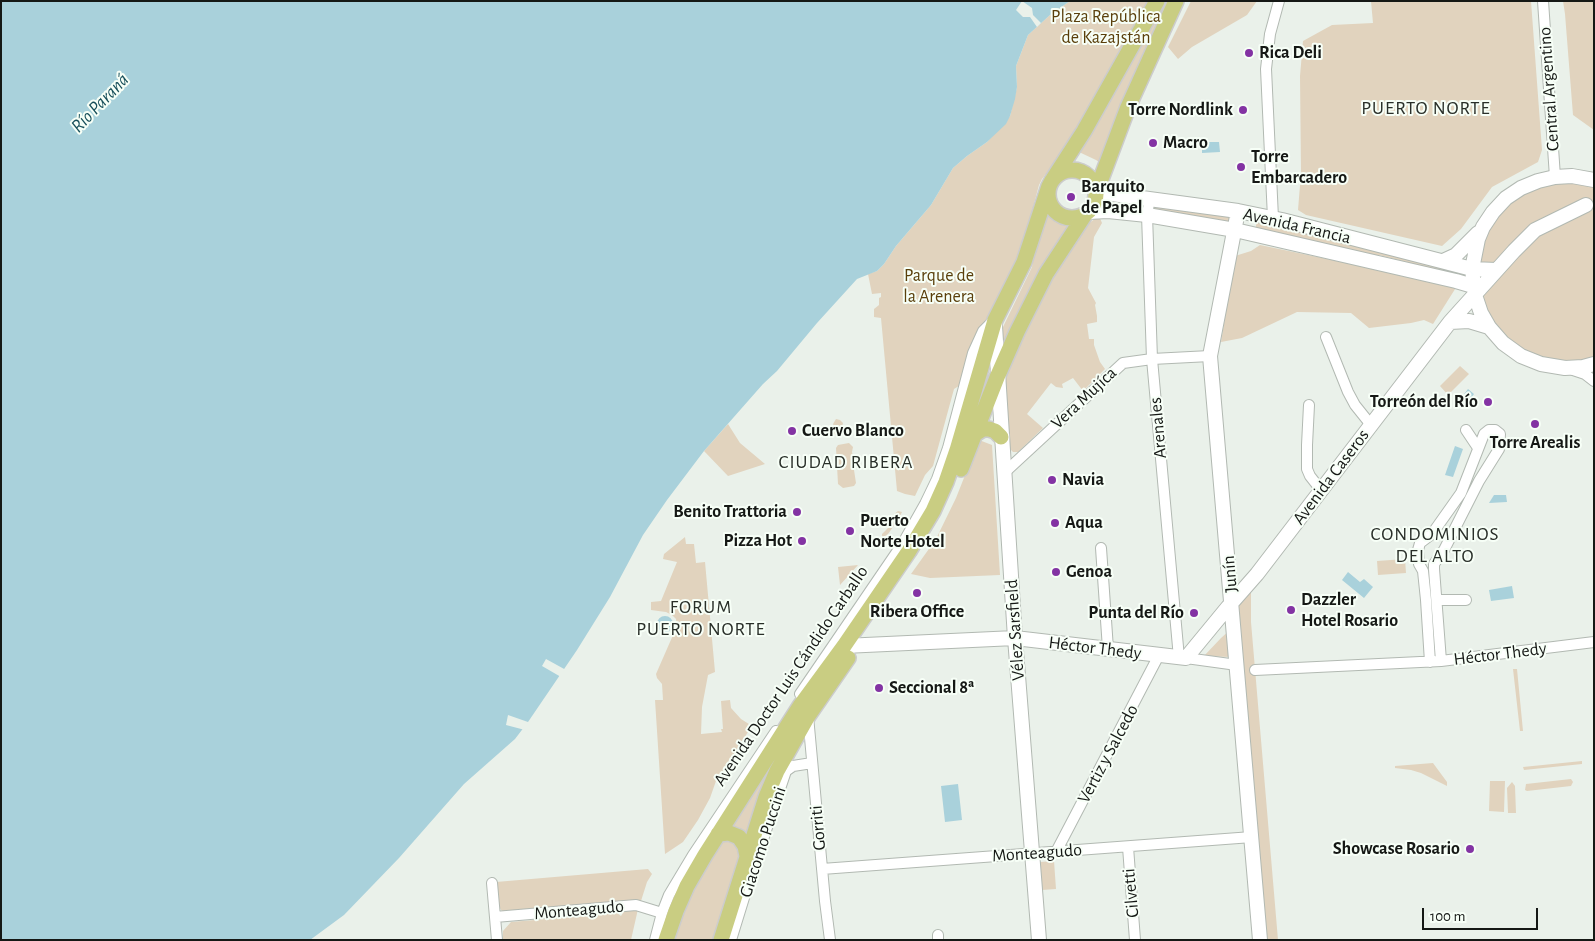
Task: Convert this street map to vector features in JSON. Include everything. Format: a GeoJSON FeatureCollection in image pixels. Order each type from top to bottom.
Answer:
{"type":"FeatureCollection","features":[{"type":"Feature","properties":{"kind":"main road","name":"Avenida Doctor Luis Cándido Carballo"},"geometry":{"type":"LineString","coordinates":[[721,940],[766,797],[777,771],[844,646],[909,551],[933,511],[957,450],[995,320],[1024,262],[1051,183],[1084,131],[1157,1]]}},
{"type":"Feature","properties":{"kind":"main road"},"geometry":{"type":"LineString","coordinates":[[1096,189],[1128,107],[1176,1]]}},
{"type":"Feature","properties":{"kind":"main road"},"geometry":{"type":"LineString","coordinates":[[1068,170],[1077,170],[1085,174],[1092,180],[1096,189],[1096,198],[1087,212],[1070,218],[1062,216],[1055,210],[1050,203],[1048,195],[1051,183],[1060,173],[1068,170]]}},
{"type":"Feature","properties":{"kind":"main road"},"geometry":{"type":"LineString","coordinates":[[1443,261],[1465,248],[1506,198],[1521,188],[1538,181],[1556,177],[1572,176],[1594,180]]}},
{"type":"Feature","properties":{"kind":"main road","name":"Avenida Francia"},"geometry":{"type":"LineString","coordinates":[[1096,189],[1112,194],[1150,198],[1268,217],[1472,269],[1496,270]]}},
{"type":"Feature","properties":{"kind":"main road","name":"Avenida Caseros"},"geometry":{"type":"LineString","coordinates":[[1182,658],[1257,574],[1474,291],[1534,230],[1586,205]]}},
{"type":"Feature","properties":{"kind":"main road","name":"Avenida Francia"},"geometry":{"type":"LineString","coordinates":[[1087,212],[1108,211],[1146,215],[1235,230],[1456,281],[1474,291]]}},
{"type":"Feature","properties":{"kind":"main road","name":"Junín"},"geometry":{"type":"LineString","coordinates":[[1238,211],[1210,356],[1260,940]]}},
{"type":"Feature","properties":{"kind":"main road","name":"Avenida Doctor Luis Cándido Carballo"},"geometry":{"type":"LineString","coordinates":[[663,938],[699,855],[718,834],[800,706],[940,514],[955,485],[1017,332],[1046,274],[1087,212]]}},
{"type":"Feature","properties":{"kind":"main road"},"geometry":{"type":"LineString","coordinates":[[1259,235],[1251,229],[1250,223],[1254,217],[1268,217]]}},
{"type":"Feature","properties":{"kind":"main road"},"geometry":{"type":"LineString","coordinates":[[1483,227],[1478,239],[1472,269],[1474,291],[1481,313],[1489,326],[1503,343],[1521,356],[1541,364],[1565,368],[1594,364]]}},
{"type":"Feature","properties":{"kind":"main road","name":"Vélez Sarsfield"},"geometry":{"type":"LineString","coordinates":[[995,320],[1015,638],[1039,940]]}},
{"type":"Feature","properties":{"kind":"main road"},"geometry":{"type":"LineString","coordinates":[[1450,322],[1469,321],[1489,326]]}},
{"type":"Feature","properties":{"kind":"main road"},"geometry":{"type":"LineString","coordinates":[[975,434],[984,429],[990,429],[1001,437]]}},
{"type":"Feature","properties":{"kind":"main road","name":"Héctor Thedy"},"geometry":{"type":"LineString","coordinates":[[844,646],[1015,638],[1182,658]]}},
{"type":"Feature","properties":{"kind":"main road"},"geometry":{"type":"LineString","coordinates":[[718,834],[729,833],[738,837],[745,846],[747,856]]}},
{"type":"Feature","properties":{"kind":"main road"},"geometry":{"type":"LineString","coordinates":[[661,918],[663,938]]}},
{"type":"Feature","properties":{"kind":"street"},"geometry":{"type":"LineString","coordinates":[[1268,217],[1266,69],[1270,34],[1279,1]]}},
{"type":"Feature","properties":{"kind":"street","name":"Central Argentino"},"geometry":{"type":"LineString","coordinates":[[1543,1],[1556,177]]}},
{"type":"Feature","properties":{"kind":"street","name":"Arenales"},"geometry":{"type":"LineString","coordinates":[[1150,198],[1146,215],[1152,359],[1182,658]]}},
{"type":"Feature","properties":{"kind":"street"},"geometry":{"type":"LineString","coordinates":[[1326,337],[1348,392],[1371,425]]}},
{"type":"Feature","properties":{"kind":"street","name":"Vera Mujíca"},"geometry":{"type":"LineString","coordinates":[[1004,473],[1123,363],[1152,359],[1210,356]]}},
{"type":"Feature","properties":{"kind":"street"},"geometry":{"type":"LineString","coordinates":[[1565,368],[1585,374],[1594,381]]}},
{"type":"Feature","properties":{"kind":"street"},"geometry":{"type":"LineString","coordinates":[[1309,405],[1307,469],[1321,490]]}},
{"type":"Feature","properties":{"kind":"street"},"geometry":{"type":"LineString","coordinates":[[1466,430],[1478,448]]}},
{"type":"Feature","properties":{"kind":"street"},"geometry":{"type":"LineString","coordinates":[[1430,662],[1423,571],[1417,556],[1420,543],[1432,534],[1461,493],[1484,434],[1489,430],[1495,430],[1500,434],[1499,449],[1479,480],[1444,550],[1434,564],[1441,661]]}},
{"type":"Feature","properties":{"kind":"street"},"geometry":{"type":"LineString","coordinates":[[1101,548],[1108,649]]}},
{"type":"Feature","properties":{"kind":"street"},"geometry":{"type":"LineString","coordinates":[[1423,571],[1430,567],[1434,569]]}},
{"type":"Feature","properties":{"kind":"street"},"geometry":{"type":"LineString","coordinates":[[1437,600],[1466,600]]}},
{"type":"Feature","properties":{"kind":"street","name":"Héctor Thedy"},"geometry":{"type":"LineString","coordinates":[[1256,670],[1430,662],[1594,642]]}},
{"type":"Feature","properties":{"kind":"street","name":"Avenida Doctor Luis Cándido Carballo"},"geometry":{"type":"LineString","coordinates":[[661,918],[669,895],[699,855],[844,646]]}},
{"type":"Feature","properties":{"kind":"street","name":"Vertiz y Salcedo"},"geometry":{"type":"LineString","coordinates":[[1056,852],[1159,655]]}},
{"type":"Feature","properties":{"kind":"street","name":"Héctor Thedy"},"geometry":{"type":"LineString","coordinates":[[1182,658],[1237,665]]}},
{"type":"Feature","properties":{"kind":"street","name":"Gorriti"},"geometry":{"type":"LineString","coordinates":[[808,716],[830,940]]}},
{"type":"Feature","properties":{"kind":"street","name":"Giacomo Puccini"},"geometry":{"type":"LineString","coordinates":[[731,940],[786,771],[793,766],[812,763]]}},
{"type":"Feature","properties":{"kind":"street","name":"Monteagudo"},"geometry":{"type":"LineString","coordinates":[[822,869],[1252,837]]}},
{"type":"Feature","properties":{"kind":"street","name":"Cilvetti"},"geometry":{"type":"LineString","coordinates":[[1128,847],[1135,940]]}},
{"type":"Feature","properties":{"kind":"street"},"geometry":{"type":"LineString","coordinates":[[492,883],[496,940]]}},
{"type":"Feature","properties":{"kind":"street","name":"Monteagudo"},"geometry":{"type":"LineString","coordinates":[[494,917],[636,905],[661,918]]}},
{"type":"Feature","properties":{"kind":"green space","name":"Parque de la Arenera"},"geometry":{"type":"Polygon","coordinates":[[[1070,1],[1151,1],[1071,142],[1039,185],[1025,238],[1011,274],[974,342],[962,384],[954,389],[933,466],[925,475],[915,496],[905,494],[897,491],[881,318],[874,317],[874,309],[879,305],[881,293],[872,294],[868,274],[877,271],[884,264],[896,246],[931,205],[953,168],[987,142],[1010,116],[1017,87],[1016,66],[1028,35],[1050,15],[1070,1]]]}},
{"type":"Feature","properties":{"kind":"green space"},"geometry":{"type":"Polygon","coordinates":[[[1165,1],[1170,1],[1102,164],[1079,152],[1165,1]]]}},
{"type":"Feature","properties":{"kind":"green space"},"geometry":{"type":"Polygon","coordinates":[[[1191,1],[1257,1],[1247,15],[1192,47],[1178,59],[1168,47],[1191,1]]]}},
{"type":"Feature","properties":{"kind":"green space"},"geometry":{"type":"Polygon","coordinates":[[[1371,1],[1531,1],[1542,150],[1538,162],[1492,187],[1461,229],[1442,246],[1306,215],[1298,210],[1301,173],[1300,76],[1303,41],[1332,25],[1373,23],[1371,1]]]}},
{"type":"Feature","properties":{"kind":"green space"},"geometry":{"type":"Polygon","coordinates":[[[1563,1],[1594,1],[1594,130],[1573,115],[1563,1]]]}},
{"type":"Feature","properties":{"kind":"green space"},"geometry":{"type":"Polygon","coordinates":[[[1572,176],[1594,180],[1594,364],[1541,364],[1489,327],[1472,261],[1506,198],[1572,176]]]}},
{"type":"Feature","properties":{"kind":"green space"},"geometry":{"type":"Polygon","coordinates":[[[1104,196],[1138,202],[1138,209],[1102,207],[1104,196]]]}},
{"type":"Feature","properties":{"kind":"green space"},"geometry":{"type":"Polygon","coordinates":[[[1153,205],[1226,215],[1231,218],[1229,224],[1152,212],[1153,205]]]}},
{"type":"Feature","properties":{"kind":"green space"},"geometry":{"type":"Polygon","coordinates":[[[1046,211],[1052,219],[1059,223],[1073,225],[1004,350],[1002,329],[1032,267],[1034,251],[1046,211]]]}},
{"type":"Feature","properties":{"kind":"green space"},"geometry":{"type":"Polygon","coordinates":[[[1099,216],[1102,223],[1094,237],[1088,288],[1096,303],[1097,322],[1087,324],[1089,339],[1094,339],[1094,345],[1100,362],[1105,369],[1083,391],[1073,378],[1062,384],[1063,388],[1056,387],[1051,383],[1027,414],[1043,428],[1018,452],[1013,452],[1009,448],[1006,370],[1025,323],[1082,228],[1099,216]]]}},
{"type":"Feature","properties":{"kind":"green space"},"geometry":{"type":"Polygon","coordinates":[[[1260,221],[1463,273],[1463,275],[1379,255],[1362,255],[1256,230],[1256,223],[1260,221]]]}},
{"type":"Feature","properties":{"kind":"green space"},"geometry":{"type":"Polygon","coordinates":[[[1260,245],[1457,286],[1433,324],[1424,320],[1369,328],[1351,313],[1297,312],[1242,338],[1221,342],[1235,256],[1251,251],[1260,245]]]}},
{"type":"Feature","properties":{"kind":"green space"},"geometry":{"type":"Polygon","coordinates":[[[1460,366],[1469,374],[1448,395],[1440,386],[1460,366]]]}},
{"type":"Feature","properties":{"kind":"green space"},"geometry":{"type":"Polygon","coordinates":[[[836,419],[843,423],[844,432],[841,437],[837,437],[834,433],[833,424],[836,419]]]}},
{"type":"Feature","properties":{"kind":"green space"},"geometry":{"type":"Polygon","coordinates":[[[728,424],[740,443],[765,464],[728,476],[704,451],[728,424]]]}},
{"type":"Feature","properties":{"kind":"green space"},"geometry":{"type":"Polygon","coordinates":[[[979,440],[992,445],[1000,575],[930,578],[911,574],[936,539],[956,498],[979,440]]]}},
{"type":"Feature","properties":{"kind":"green space"},"geometry":{"type":"Polygon","coordinates":[[[849,443],[853,447],[856,483],[854,486],[843,488],[838,484],[836,448],[838,445],[849,443]]]}},
{"type":"Feature","properties":{"kind":"green space"},"geometry":{"type":"Polygon","coordinates":[[[898,511],[902,512],[898,520],[888,534],[882,538],[882,534],[888,528],[891,517],[898,511]]]}},
{"type":"Feature","properties":{"kind":"green space"},"geometry":{"type":"Polygon","coordinates":[[[685,537],[686,544],[694,544],[696,563],[705,562],[715,672],[708,675],[702,707],[701,734],[722,732],[721,701],[730,700],[731,708],[741,719],[752,726],[716,781],[710,798],[698,820],[683,842],[665,854],[655,700],[663,700],[662,684],[656,674],[677,626],[676,619],[672,615],[666,612],[651,610],[651,602],[661,601],[677,562],[663,559],[664,554],[685,537]]]}},
{"type":"Feature","properties":{"kind":"green space"},"geometry":{"type":"Polygon","coordinates":[[[1405,559],[1406,573],[1378,575],[1377,561],[1405,559]]]}},
{"type":"Feature","properties":{"kind":"green space"},"geometry":{"type":"Polygon","coordinates":[[[858,565],[840,585],[838,567],[858,565]]]}},
{"type":"Feature","properties":{"kind":"green space"},"geometry":{"type":"Polygon","coordinates":[[[1251,581],[1251,622],[1278,940],[1260,940],[1232,602],[1251,581]]]}},
{"type":"Feature","properties":{"kind":"green space"},"geometry":{"type":"Polygon","coordinates":[[[1229,631],[1230,657],[1204,656],[1221,638],[1229,631]]]}},
{"type":"Feature","properties":{"kind":"green space"},"geometry":{"type":"Polygon","coordinates":[[[1513,669],[1517,669],[1523,731],[1520,731],[1513,669]]]}},
{"type":"Feature","properties":{"kind":"green space"},"geometry":{"type":"Polygon","coordinates":[[[1582,761],[1582,764],[1524,770],[1523,767],[1582,761]]]}},
{"type":"Feature","properties":{"kind":"green space"},"geometry":{"type":"Polygon","coordinates":[[[1433,763],[1447,782],[1447,786],[1421,773],[1395,768],[1395,766],[1433,763]]]}},
{"type":"Feature","properties":{"kind":"green space"},"geometry":{"type":"Polygon","coordinates":[[[768,769],[771,769],[751,832],[744,832],[735,828],[732,826],[768,769]]]}},
{"type":"Feature","properties":{"kind":"green space"},"geometry":{"type":"Polygon","coordinates":[[[1571,779],[1573,782],[1571,786],[1525,790],[1526,784],[1571,779]]]}},
{"type":"Feature","properties":{"kind":"green space"},"geometry":{"type":"Polygon","coordinates":[[[1490,781],[1505,781],[1504,812],[1489,811],[1490,781]]]}},
{"type":"Feature","properties":{"kind":"green space"},"geometry":{"type":"Polygon","coordinates":[[[1512,782],[1515,786],[1516,813],[1508,813],[1507,788],[1512,782]]]}},
{"type":"Feature","properties":{"kind":"green space"},"geometry":{"type":"Polygon","coordinates":[[[733,839],[742,853],[718,940],[669,940],[676,918],[720,840],[733,839]]]}},
{"type":"Feature","properties":{"kind":"green space"},"geometry":{"type":"Polygon","coordinates":[[[1054,861],[1056,889],[1042,890],[1040,862],[1054,861]]]}},
{"type":"Feature","properties":{"kind":"green space"},"geometry":{"type":"Polygon","coordinates":[[[648,869],[652,874],[647,882],[641,901],[506,913],[498,905],[496,882],[648,869]]]}},
{"type":"Feature","properties":{"kind":"green space"},"geometry":{"type":"Polygon","coordinates":[[[638,909],[631,940],[503,940],[503,931],[511,922],[617,913],[621,916],[625,910],[638,909]]]}},
{"type":"Feature","properties":{"kind":"water","name":"Río Paraná"},"geometry":{"type":"Polygon","coordinates":[[[1,1],[1070,1],[1050,15],[1028,35],[1016,66],[1017,87],[1015,99],[1006,124],[987,142],[953,168],[931,205],[896,246],[884,264],[877,271],[857,279],[704,451],[643,535],[610,597],[577,650],[515,739],[464,784],[399,858],[344,915],[310,940],[1,940],[1,1]]]}},
{"type":"Feature","properties":{"kind":"water"},"geometry":{"type":"Polygon","coordinates":[[[1202,139],[1208,139],[1209,142],[1219,142],[1220,152],[1202,153],[1202,139]]]}},
{"type":"Feature","properties":{"kind":"water"},"geometry":{"type":"Polygon","coordinates":[[[1468,389],[1474,394],[1464,407],[1458,402],[1468,389]]]}},
{"type":"Feature","properties":{"kind":"water"},"geometry":{"type":"Polygon","coordinates":[[[1455,446],[1463,449],[1453,477],[1445,475],[1455,446]]]}},
{"type":"Feature","properties":{"kind":"water"},"geometry":{"type":"Polygon","coordinates":[[[1494,495],[1506,495],[1507,502],[1489,503],[1494,495]]]}},
{"type":"Feature","properties":{"kind":"water"},"geometry":{"type":"Polygon","coordinates":[[[1348,572],[1360,582],[1364,579],[1373,587],[1364,598],[1342,580],[1348,572]]]}},
{"type":"Feature","properties":{"kind":"water"},"geometry":{"type":"Polygon","coordinates":[[[1512,586],[1514,598],[1491,601],[1489,590],[1512,586]]]}},
{"type":"Feature","properties":{"kind":"water"},"geometry":{"type":"Polygon","coordinates":[[[665,616],[671,618],[673,624],[671,630],[665,632],[659,630],[657,624],[659,618],[665,616]]]}},
{"type":"Feature","properties":{"kind":"water"},"geometry":{"type":"Polygon","coordinates":[[[958,784],[962,820],[945,822],[941,786],[958,784]]]}},
{"type":"Feature","properties":{"kind":"pier"},"geometry":{"type":"Polygon","coordinates":[[[1022,1],[1032,8],[1033,15],[1041,23],[1037,27],[1030,17],[1023,17],[1016,10],[1022,1]]]}},
{"type":"Feature","properties":{"kind":"pier"},"geometry":{"type":"Polygon","coordinates":[[[546,659],[566,670],[561,677],[542,666],[546,659]]]}},
{"type":"Feature","properties":{"kind":"pier"},"geometry":{"type":"Polygon","coordinates":[[[508,715],[530,723],[525,730],[506,725],[508,715]]]}},
{"type":"Feature","properties":{"kind":"place","name":"Rica Deli"},"geometry":{"type":"Point","coordinates":[1249,53]}},
{"type":"Feature","properties":{"kind":"place","name":"Torre Nordlink"},"geometry":{"type":"Point","coordinates":[1243,110]}},
{"type":"Feature","properties":{"kind":"place","name":"Macro"},"geometry":{"type":"Point","coordinates":[1153,143]}},
{"type":"Feature","properties":{"kind":"place","name":"Torre Embarcadero"},"geometry":{"type":"Point","coordinates":[1241,167]}},
{"type":"Feature","properties":{"kind":"place","name":"Barquito de Papel"},"geometry":{"type":"Point","coordinates":[1071,197]}},
{"type":"Feature","properties":{"kind":"place","name":"Torreón del Río"},"geometry":{"type":"Point","coordinates":[1488,402]}},
{"type":"Feature","properties":{"kind":"place","name":"Torre Arealis"},"geometry":{"type":"Point","coordinates":[1535,424]}},
{"type":"Feature","properties":{"kind":"place","name":"Cuervo Blanco"},"geometry":{"type":"Point","coordinates":[792,431]}},
{"type":"Feature","properties":{"kind":"place","name":"Navia"},"geometry":{"type":"Point","coordinates":[1052,480]}},
{"type":"Feature","properties":{"kind":"place","name":"Benito Trattoria"},"geometry":{"type":"Point","coordinates":[797,512]}},
{"type":"Feature","properties":{"kind":"place","name":"Aqua"},"geometry":{"type":"Point","coordinates":[1055,523]}},
{"type":"Feature","properties":{"kind":"place","name":"Puerto Norte Hotel"},"geometry":{"type":"Point","coordinates":[850,531]}},
{"type":"Feature","properties":{"kind":"place","name":"Pizza Hot"},"geometry":{"type":"Point","coordinates":[802,541]}},
{"type":"Feature","properties":{"kind":"place","name":"Genoa"},"geometry":{"type":"Point","coordinates":[1056,572]}},
{"type":"Feature","properties":{"kind":"place","name":"Ribera Office"},"geometry":{"type":"Point","coordinates":[917,593]}},
{"type":"Feature","properties":{"kind":"place","name":"Dazzler Hotel Rosario"},"geometry":{"type":"Point","coordinates":[1291,610]}},
{"type":"Feature","properties":{"kind":"place","name":"Punta del Río"},"geometry":{"type":"Point","coordinates":[1194,613]}},
{"type":"Feature","properties":{"kind":"place","name":"Seccional 8ª"},"geometry":{"type":"Point","coordinates":[879,688]}},
{"type":"Feature","properties":{"kind":"place","name":"Showcase Rosario"},"geometry":{"type":"Point","coordinates":[1470,849]}},
{"type":"Feature","properties":{"kind":"district","name":"PUERTO NORTE"},"geometry":{"type":"Point","coordinates":[1426,108]}},
{"type":"Feature","properties":{"kind":"district","name":"CIUDAD RIBERA"},"geometry":{"type":"Point","coordinates":[846,462]}},
{"type":"Feature","properties":{"kind":"district","name":"CONDOMINIOS DEL ALTO"},"geometry":{"type":"Point","coordinates":[1435,545]}},
{"type":"Feature","properties":{"kind":"district","name":"FORUM PUERTO NORTE"},"geometry":{"type":"Point","coordinates":[701,618]}},
{"type":"Feature","properties":{"kind":"park label","name":"Plaza República de Kazajstán"},"geometry":{"type":"Point","coordinates":[1106,27]}}]}
